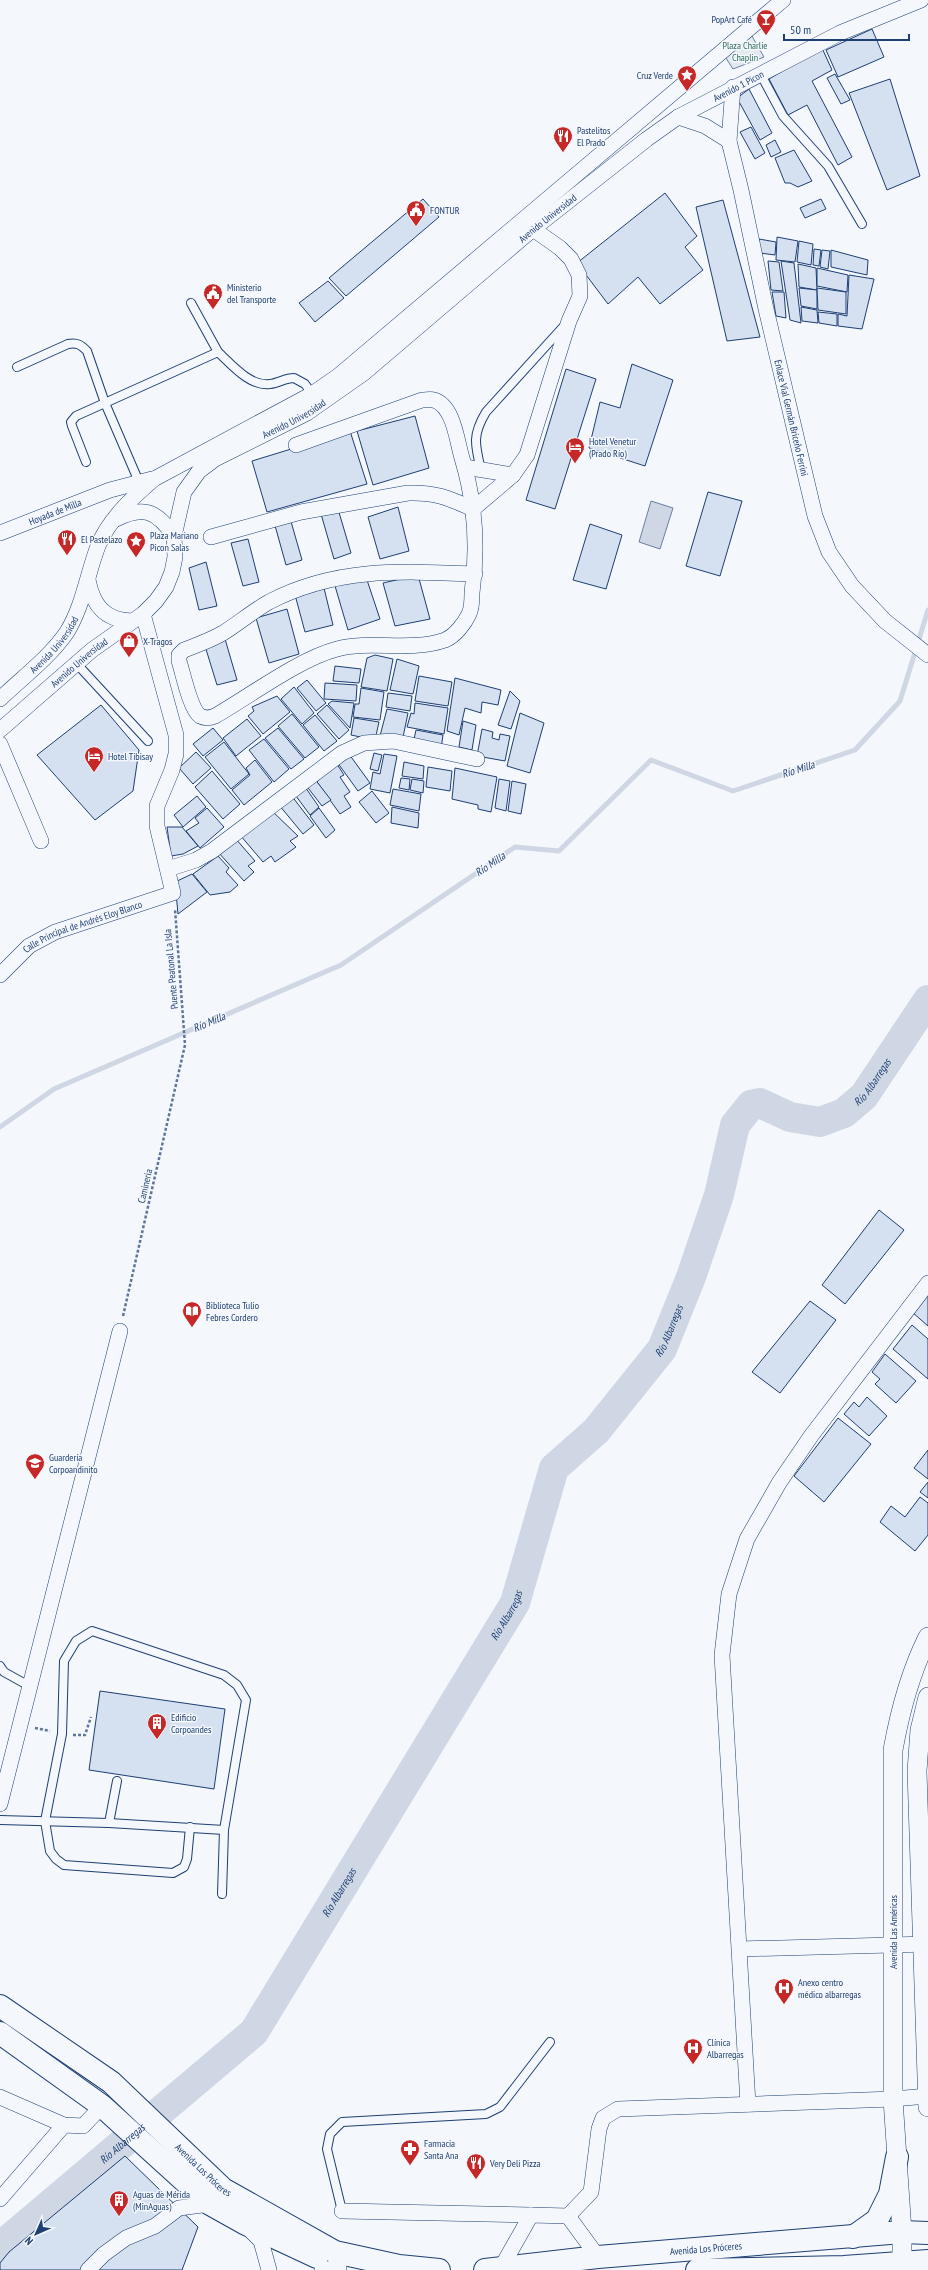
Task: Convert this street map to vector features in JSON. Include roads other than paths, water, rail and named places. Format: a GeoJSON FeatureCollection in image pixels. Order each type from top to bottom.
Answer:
{"type":"FeatureCollection","features":[{"type":"Feature","properties":{"kind":"highway","name":"Avenida Los Próceres"},"geometry":{"type":"LineString","coordinates":[[0,2006],[112,2082],[214,2198],[335,2252],[399,2266],[439,2270]]}},
{"type":"Feature","properties":{"kind":"highway","name":"Avenida Los Próceres"},"geometry":{"type":"LineString","coordinates":[[0,2033],[102,2106],[244,2224],[331,2268],[362,2270]]}},
{"type":"Feature","properties":{"kind":"highway"},"geometry":{"type":"LineString","coordinates":[[853,2237],[877,2220],[890,2194],[897,2156]]}},
{"type":"Feature","properties":{"kind":"highway","name":"Avenida Los Próceres"},"geometry":{"type":"LineString","coordinates":[[493,2269],[598,2257],[902,2232],[928,2233]]}},
{"type":"Feature","properties":{"kind":"highway"},"geometry":{"type":"LineString","coordinates":[[697,2270],[854,2268],[902,2266],[928,2261]]}},
{"type":"Feature","properties":{"kind":"street","name":"Avenido Universidad"},"geometry":{"type":"LineString","coordinates":[[88,578],[99,544],[115,519],[131,499],[154,479],[312,394],[353,365],[783,0]]}},
{"type":"Feature","properties":{"kind":"street","name":"Avenido 1 Picon"},"geometry":{"type":"LineString","coordinates":[[647,139],[678,117],[760,73],[840,33],[921,0]]}},
{"type":"Feature","properties":{"kind":"street"},"geometry":{"type":"LineString","coordinates":[[678,117],[705,126],[728,141],[733,87]]}},
{"type":"Feature","properties":{"kind":"street","name":"Avenido Universidad"},"geometry":{"type":"LineString","coordinates":[[0,730],[76,663],[137,617],[166,587],[175,557],[174,536],[184,492],[199,471],[215,459],[307,412],[364,373],[533,229],[647,139]]}},
{"type":"Feature","properties":{"kind":"street","name":"Enlace Vial Germán Briceño Ferrini"},"geometry":{"type":"LineString","coordinates":[[728,141],[741,190],[766,309],[815,516],[829,552],[852,586],[885,621],[928,655]]}},
{"type":"Feature","properties":{"kind":"street"},"geometry":{"type":"LineString","coordinates":[[473,509],[513,475],[527,455],[534,438],[569,321],[580,296],[579,275],[571,259],[560,248],[533,229]]}},
{"type":"Feature","properties":{"kind":"street"},"geometry":{"type":"LineString","coordinates":[[296,445],[422,400],[434,400],[443,405],[449,414],[465,467],[473,509],[475,574],[470,612],[463,625],[446,640],[424,644],[359,645],[337,649],[315,656],[215,716],[207,718],[199,715],[193,708],[179,661],[180,655],[184,650],[222,633],[269,602],[311,585],[354,574],[410,571],[475,574]]}},
{"type":"Feature","properties":{"kind":"street"},"geometry":{"type":"LineString","coordinates":[[465,467],[513,475]]}},
{"type":"Feature","properties":{"kind":"street","name":"Hoyada de Milla"},"geometry":{"type":"LineString","coordinates":[[0,533],[110,490],[154,479]]}},
{"type":"Feature","properties":{"kind":"street"},"geometry":{"type":"LineString","coordinates":[[211,536],[301,512],[408,493],[426,492],[443,495],[473,509]]}},
{"type":"Feature","properties":{"kind":"street"},"geometry":{"type":"LineString","coordinates":[[115,519],[129,512],[140,510],[154,514],[166,524],[174,536]]}},
{"type":"Feature","properties":{"kind":"street"},"geometry":{"type":"LineString","coordinates":[[88,578],[92,597],[98,606],[108,614],[120,620],[137,617],[176,735],[176,754],[172,770],[157,806],[157,826],[168,869],[196,860],[212,851],[342,753],[364,742],[393,741],[477,759]]}},
{"type":"Feature","properties":{"kind":"street","name":"Avenida Universidad"},"geometry":{"type":"LineString","coordinates":[[0,699],[47,654],[66,632],[80,606],[88,578]]}},
{"type":"Feature","properties":{"kind":"street"},"geometry":{"type":"LineString","coordinates":[[0,744],[41,840]]}},
{"type":"Feature","properties":{"kind":"street","name":"Calle Principal de Andrés Eloy Blanco"},"geometry":{"type":"LineString","coordinates":[[0,975],[29,946],[55,932],[173,892],[168,869]]}},
{"type":"Feature","properties":{"kind":"street"},"geometry":{"type":"LineString","coordinates":[[748,2104],[722,1655],[729,1594],[747,1539],[779,1483],[811,1436],[928,1283]]}},
{"type":"Feature","properties":{"kind":"street"},"geometry":{"type":"LineString","coordinates":[[0,1804],[31,1687],[120,1331]]}},
{"type":"Feature","properties":{"kind":"street","name":"Avenida Las Américas"},"geometry":{"type":"LineString","coordinates":[[902,2266],[902,2232],[893,2099],[893,1750],[904,1697],[928,1637]]}},
{"type":"Feature","properties":{"kind":"street"},"geometry":{"type":"LineString","coordinates":[[928,1697],[920,1730],[917,1771],[925,1944],[928,2107]]}},
{"type":"Feature","properties":{"kind":"street"},"geometry":{"type":"LineString","coordinates":[[740,1949],[925,1944]]}},
{"type":"Feature","properties":{"kind":"street"},"geometry":{"type":"LineString","coordinates":[[342,2211],[568,2216],[591,2192],[599,2129],[603,2118],[618,2109],[893,2099],[928,2096]]}},
{"type":"Feature","properties":{"kind":"street"},"geometry":{"type":"LineString","coordinates":[[0,2097],[64,2125],[83,2126],[102,2106]]}},
{"type":"Feature","properties":{"kind":"street"},"geometry":{"type":"LineString","coordinates":[[0,2199],[64,2125]]}},
{"type":"Feature","properties":{"kind":"street"},"geometry":{"type":"LineString","coordinates":[[88,2270],[104,2254],[126,2238],[155,2226],[179,2208],[214,2198]]}},
{"type":"Feature","properties":{"kind":"street"},"geometry":{"type":"LineString","coordinates":[[493,2269],[531,2215]]}},
{"type":"Feature","properties":{"kind":"street"},"geometry":{"type":"LineString","coordinates":[[568,2216],[598,2257]]}},
{"type":"Feature","properties":{"kind":"street"},"geometry":{"type":"LineString","coordinates":[[244,2224],[261,2241],[269,2265],[269,2270]]}},
{"type":"Feature","properties":{"kind":"lane"},"geometry":{"type":"LineString","coordinates":[[760,73],[784,116],[828,166],[862,224]]}},
{"type":"Feature","properties":{"kind":"lane"},"geometry":{"type":"LineString","coordinates":[[191,303],[218,352],[243,375],[259,384],[270,384],[294,378],[305,384],[312,394]]}},
{"type":"Feature","properties":{"kind":"lane"},"geometry":{"type":"LineString","coordinates":[[481,470],[475,444],[479,423],[486,412],[569,321]]}},
{"type":"Feature","properties":{"kind":"lane"},"geometry":{"type":"LineString","coordinates":[[17,367],[75,343],[87,351],[106,403],[139,482]]}},
{"type":"Feature","properties":{"kind":"lane"},"geometry":{"type":"LineString","coordinates":[[86,462],[71,422],[76,416],[218,352]]}},
{"type":"Feature","properties":{"kind":"lane"},"geometry":{"type":"LineString","coordinates":[[76,663],[148,740]]}},
{"type":"Feature","properties":{"kind":"lane"},"geometry":{"type":"LineString","coordinates":[[190,1828],[187,1859],[184,1867],[173,1873],[64,1866],[50,1851],[44,1821],[62,1734],[64,1661],[76,1641],[92,1631],[224,1675],[237,1685],[246,1700],[224,1830],[222,1894]]}},
{"type":"Feature","properties":{"kind":"lane"},"geometry":{"type":"LineString","coordinates":[[0,1666],[4,1672],[31,1687]]}},
{"type":"Feature","properties":{"kind":"lane"},"geometry":{"type":"LineString","coordinates":[[109,1823],[117,1781]]}},
{"type":"Feature","properties":{"kind":"lane"},"geometry":{"type":"LineString","coordinates":[[0,1820],[109,1823],[224,1830]]}},
{"type":"Feature","properties":{"kind":"lane"},"geometry":{"type":"LineString","coordinates":[[342,2211],[327,2149],[330,2134],[342,2122],[486,2114],[493,2112],[550,2042]]}},
{"type":"Feature","properties":{"kind":"waterway","name":"Río Milla"},"geometry":{"type":"LineString","coordinates":[[0,1127],[54,1089],[341,965],[515,847],[559,851],[651,760],[733,791],[855,750],[900,701],[928,610]]}},
{"type":"Feature","properties":{"kind":"waterway","name":"Río Albarregas"},"geometry":{"type":"LineString","coordinates":[[0,2247],[254,2032],[515,1603],[554,1468],[596,1431],[662,1349],[691,1277],[719,1195],[735,1125],[751,1105],[760,1103],[790,1117],[820,1122],[844,1113],[864,1096],[928,1000]]}},
{"type":"Feature","properties":{"kind":"place","name":"PopArt Café"},"geometry":{"type":"Point","coordinates":[766,36]}},
{"type":"Feature","properties":{"kind":"place","name":"Cruz Verde"},"geometry":{"type":"Point","coordinates":[687,92]}},
{"type":"Feature","properties":{"kind":"place","name":"Pastelitos El Prado"},"geometry":{"type":"Point","coordinates":[563,153]}},
{"type":"Feature","properties":{"kind":"place","name":"FONTUR"},"geometry":{"type":"Point","coordinates":[416,227]}},
{"type":"Feature","properties":{"kind":"place","name":"Ministerio del Transporte"},"geometry":{"type":"Point","coordinates":[213,310]}},
{"type":"Feature","properties":{"kind":"place","name":"Hotel Venetur (Prado Río)"},"geometry":{"type":"Point","coordinates":[575,464]}},
{"type":"Feature","properties":{"kind":"place","name":"El Pastelazo"},"geometry":{"type":"Point","coordinates":[67,556]}},
{"type":"Feature","properties":{"kind":"place","name":"Plaza Mariano Picon Salas"},"geometry":{"type":"Point","coordinates":[136,558]}},
{"type":"Feature","properties":{"kind":"place","name":"X-Tragos"},"geometry":{"type":"Point","coordinates":[129,658]}},
{"type":"Feature","properties":{"kind":"place","name":"Hotel Tibisay"},"geometry":{"type":"Point","coordinates":[94,773]}},
{"type":"Feature","properties":{"kind":"place","name":"Biblioteca Tulio Febres Cordero"},"geometry":{"type":"Point","coordinates":[192,1328]}},
{"type":"Feature","properties":{"kind":"place","name":"Guardería Corpoandinito"},"geometry":{"type":"Point","coordinates":[35,1480]}},
{"type":"Feature","properties":{"kind":"place","name":"Edificio Corpoandes"},"geometry":{"type":"Point","coordinates":[157,1740]}},
{"type":"Feature","properties":{"kind":"place","name":"Anexo centro médico albarregas"},"geometry":{"type":"Point","coordinates":[784,2005]}},
{"type":"Feature","properties":{"kind":"place","name":"Clínica Albarregas"},"geometry":{"type":"Point","coordinates":[693,2065]}},
{"type":"Feature","properties":{"kind":"place","name":"Farmacia Santa Ana"},"geometry":{"type":"Point","coordinates":[410,2166]}},
{"type":"Feature","properties":{"kind":"place","name":"Very Deli Pizza"},"geometry":{"type":"Point","coordinates":[476,2180]}},
{"type":"Feature","properties":{"kind":"place","name":"Aguas de Mérida (MinAguas)"},"geometry":{"type":"Point","coordinates":[119,2217]}},
{"type":"Feature","properties":{"kind":"park label","name":"Plaza Charlie Chaplin"},"geometry":{"type":"Point","coordinates":[745,50]}}]}
